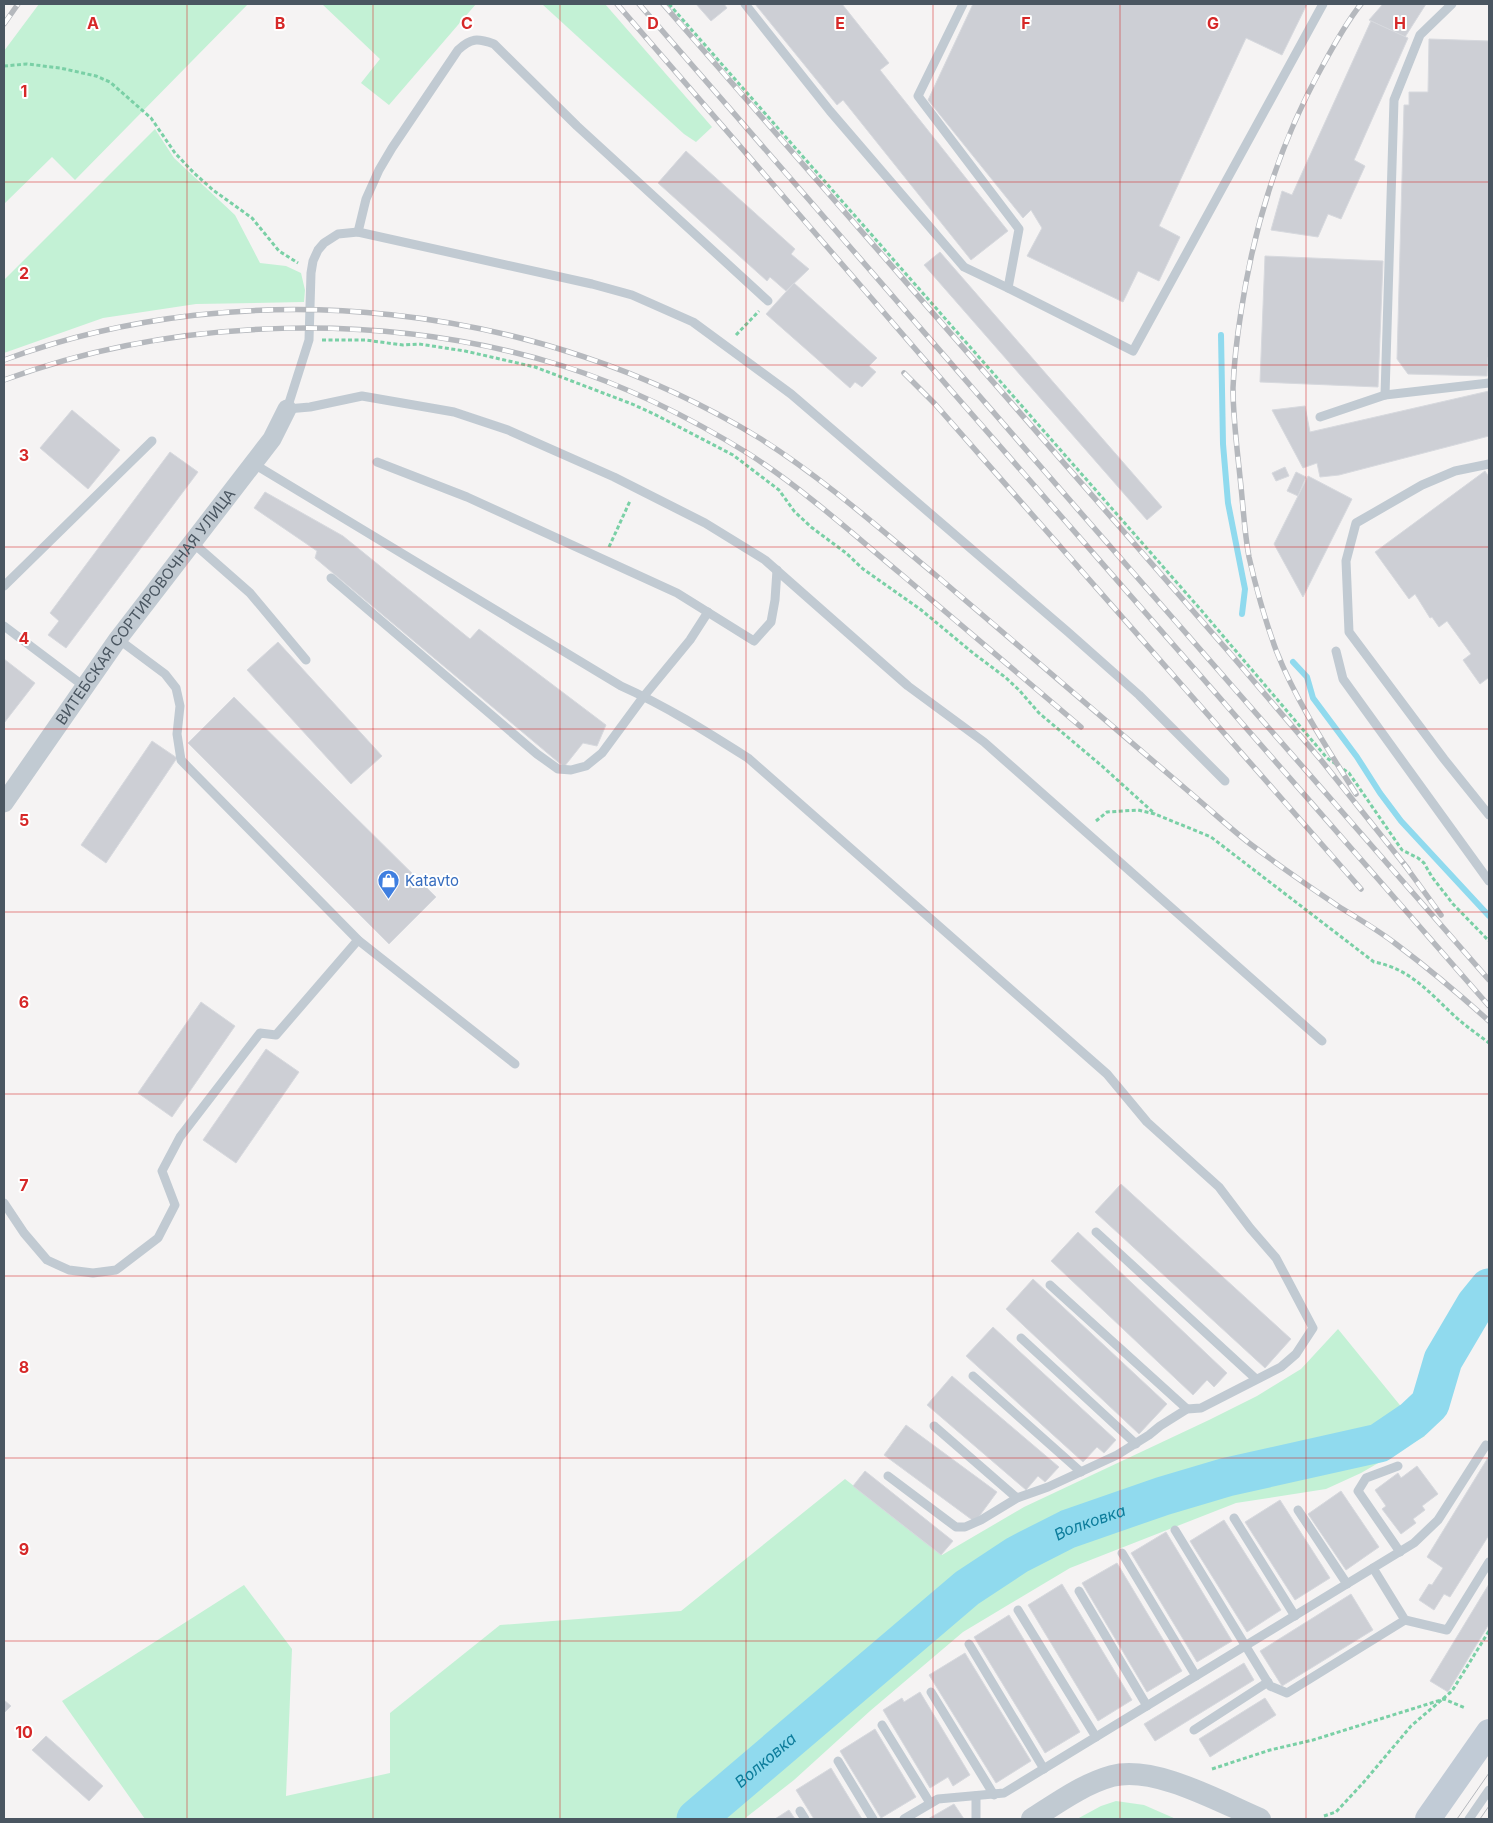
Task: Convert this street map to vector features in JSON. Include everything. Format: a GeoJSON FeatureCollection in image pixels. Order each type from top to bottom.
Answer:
{"type":"FeatureCollection","features":[{"type":"Feature","properties":{"kind":"main road"},"geometry":{"type":"LineString","coordinates":[[1428,1819],[1489,1732]]}},
{"type":"Feature","properties":{"kind":"street","name":"ВИТЕБСКАЯ СОРТИРОВОЧНАЯ УЛИЦА"},"geometry":{"type":"LineString","coordinates":[[4,803],[118,639],[272,439],[287,409]]}},
{"type":"Feature","properties":{"kind":"street"},"geometry":{"type":"LineString","coordinates":[[1032,1819],[1087,1786],[1112,1776],[1134,1774],[1159,1778],[1260,1819]]}},
{"type":"Feature","properties":{"kind":"lane"},"geometry":{"type":"LineString","coordinates":[[745,4],[830,110],[964,267],[1133,351],[1323,4]]}},
{"type":"Feature","properties":{"kind":"lane"},"geometry":{"type":"LineString","coordinates":[[963,4],[918,96],[1019,229],[1008,288]]}},
{"type":"Feature","properties":{"kind":"lane"},"geometry":{"type":"LineString","coordinates":[[1385,395],[1394,100],[1420,35],[1452,4]]}},
{"type":"Feature","properties":{"kind":"lane"},"geometry":{"type":"LineString","coordinates":[[358,232],[366,199],[392,148],[458,50],[467,42],[480,39],[494,44],[578,126],[768,301]]}},
{"type":"Feature","properties":{"kind":"lane"},"geometry":{"type":"LineString","coordinates":[[1225,781],[1139,695],[1068,632],[791,394],[693,322],[632,295],[592,284],[358,232],[338,234],[324,243],[318,250],[313,261],[311,273],[309,340],[287,409],[310,407],[362,396],[454,412],[508,430],[636,489],[705,524],[765,560],[908,686],[984,742],[1322,1041]]}},
{"type":"Feature","properties":{"kind":"lane"},"geometry":{"type":"LineString","coordinates":[[1320,418],[1385,395],[1489,383]]}},
{"type":"Feature","properties":{"kind":"lane"},"geometry":{"type":"LineString","coordinates":[[4,586],[152,441]]}},
{"type":"Feature","properties":{"kind":"lane"},"geometry":{"type":"LineString","coordinates":[[377,462],[467,497],[677,593],[754,641],[771,622],[777,570]]}},
{"type":"Feature","properties":{"kind":"lane"},"geometry":{"type":"LineString","coordinates":[[254,464],[621,686],[696,724],[748,758],[1107,1074],[1147,1122],[1218,1187],[1276,1258],[1313,1328],[1296,1354],[1281,1367],[1201,1408],[1187,1409],[1136,1444],[1048,1488],[1017,1498],[981,1520],[965,1526],[956,1526],[888,1476]]}},
{"type":"Feature","properties":{"kind":"lane"},"geometry":{"type":"LineString","coordinates":[[1489,464],[1455,471],[1422,485],[1356,523],[1346,561],[1348,632],[1489,815]]}},
{"type":"Feature","properties":{"kind":"lane"},"geometry":{"type":"LineString","coordinates":[[192,542],[250,593],[306,660]]}},
{"type":"Feature","properties":{"kind":"lane"},"geometry":{"type":"LineString","coordinates":[[331,578],[537,754],[558,768],[571,770],[586,766],[602,753],[644,696],[690,640],[708,612]]}},
{"type":"Feature","properties":{"kind":"lane"},"geometry":{"type":"LineString","coordinates":[[4,626],[85,687]]}},
{"type":"Feature","properties":{"kind":"lane"},"geometry":{"type":"LineString","coordinates":[[118,639],[165,674],[176,688],[180,706],[176,734],[181,760],[358,940],[515,1064]]}},
{"type":"Feature","properties":{"kind":"lane"},"geometry":{"type":"LineString","coordinates":[[1336,651],[1343,679],[1489,880]]}},
{"type":"Feature","properties":{"kind":"lane"},"geometry":{"type":"LineString","coordinates":[[4,1204],[24,1233],[48,1260],[69,1270],[93,1273],[116,1270],[158,1238],[175,1205],[162,1171],[180,1137],[260,1033],[276,1035],[358,940]]}},
{"type":"Feature","properties":{"kind":"lane"},"geometry":{"type":"LineString","coordinates":[[1096,1232],[1256,1379]]}},
{"type":"Feature","properties":{"kind":"lane"},"geometry":{"type":"LineString","coordinates":[[1050,1285],[1187,1409]]}},
{"type":"Feature","properties":{"kind":"lane"},"geometry":{"type":"LineString","coordinates":[[1021,1338],[1136,1444]]}},
{"type":"Feature","properties":{"kind":"lane"},"geometry":{"type":"LineString","coordinates":[[973,1376],[1080,1472]]}},
{"type":"Feature","properties":{"kind":"lane"},"geometry":{"type":"LineString","coordinates":[[934,1426],[1017,1498]]}},
{"type":"Feature","properties":{"kind":"lane"},"geometry":{"type":"LineString","coordinates":[[904,1819],[938,1799],[1004,1793],[1400,1552],[1414,1543],[1438,1520],[1486,1445]]}},
{"type":"Feature","properties":{"kind":"lane"},"geometry":{"type":"LineString","coordinates":[[1398,1466],[1366,1478],[1358,1491],[1400,1552]]}},
{"type":"Feature","properties":{"kind":"lane"},"geometry":{"type":"LineString","coordinates":[[1298,1510],[1347,1584]]}},
{"type":"Feature","properties":{"kind":"lane"},"geometry":{"type":"LineString","coordinates":[[1234,1518],[1295,1616]]}},
{"type":"Feature","properties":{"kind":"lane"},"geometry":{"type":"LineString","coordinates":[[1175,1530],[1270,1686],[1287,1694],[1405,1620]]}},
{"type":"Feature","properties":{"kind":"lane"},"geometry":{"type":"LineString","coordinates":[[1122,1554],[1196,1676]]}},
{"type":"Feature","properties":{"kind":"lane"},"geometry":{"type":"LineString","coordinates":[[1373,1568],[1405,1620],[1447,1630],[1489,1562]]}},
{"type":"Feature","properties":{"kind":"lane"},"geometry":{"type":"LineString","coordinates":[[1079,1591],[1147,1706]]}},
{"type":"Feature","properties":{"kind":"lane"},"geometry":{"type":"LineString","coordinates":[[1018,1610],[1096,1737]]}},
{"type":"Feature","properties":{"kind":"lane"},"geometry":{"type":"LineString","coordinates":[[969,1644],[1044,1769]]}},
{"type":"Feature","properties":{"kind":"lane"},"geometry":{"type":"LineString","coordinates":[[1194,1730],[1268,1682]]}},
{"type":"Feature","properties":{"kind":"lane"},"geometry":{"type":"LineString","coordinates":[[931,1692],[994,1795]]}},
{"type":"Feature","properties":{"kind":"lane"},"geometry":{"type":"LineString","coordinates":[[882,1724],[930,1803]]}},
{"type":"Feature","properties":{"kind":"lane"},"geometry":{"type":"LineString","coordinates":[[838,1761],[873,1819]]}},
{"type":"Feature","properties":{"kind":"lane"},"geometry":{"type":"LineString","coordinates":[[1469,1819],[1489,1790]]}},
{"type":"Feature","properties":{"kind":"lane"},"geometry":{"type":"LineString","coordinates":[[976,1796],[976,1819]]}},
{"type":"Feature","properties":{"kind":"path"},"geometry":{"type":"LineString","coordinates":[[669,4],[1188,596],[1327,758],[1349,773],[1402,850],[1418,858],[1424,864],[1453,904],[1489,941]]}},
{"type":"Feature","properties":{"kind":"path"},"geometry":{"type":"LineString","coordinates":[[4,66],[27,64],[60,68],[96,76],[110,82],[151,118],[175,153],[194,173],[213,190],[252,218],[279,250],[311,273]]}},
{"type":"Feature","properties":{"kind":"path"},"geometry":{"type":"LineString","coordinates":[[726,346],[768,301]]}},
{"type":"Feature","properties":{"kind":"path"},"geometry":{"type":"LineString","coordinates":[[309,340],[348,339],[403,345],[419,344],[465,351],[535,367],[647,410],[732,455],[778,490],[794,511],[863,569],[920,609],[972,653],[1005,677],[1020,690],[1039,713],[1156,814]]}},
{"type":"Feature","properties":{"kind":"path"},"geometry":{"type":"LineString","coordinates":[[603,559],[636,489]]}},
{"type":"Feature","properties":{"kind":"path"},"geometry":{"type":"LineString","coordinates":[[1085,832],[1108,812],[1138,810],[1156,814],[1211,837],[1374,962],[1390,965],[1415,978],[1460,1021],[1489,1043]]}},
{"type":"Feature","properties":{"kind":"path"},"geometry":{"type":"LineString","coordinates":[[1324,1816],[1336,1812],[1411,1726],[1452,1691],[1489,1631]]}},
{"type":"Feature","properties":{"kind":"path"},"geometry":{"type":"LineString","coordinates":[[1212,1770],[1270,1750],[1313,1740],[1444,1699],[1466,1708]]}},
{"type":"Feature","properties":{"kind":"green space"},"geometry":{"type":"Polygon","coordinates":[[[39,4],[248,4],[75,180],[52,157],[4,204],[4,51],[39,4]]]}},
{"type":"Feature","properties":{"kind":"green space"},"geometry":{"type":"Polygon","coordinates":[[[322,4],[476,4],[389,105],[361,83],[380,59],[322,4]]]}},
{"type":"Feature","properties":{"kind":"green space"},"geometry":{"type":"Polygon","coordinates":[[[542,4],[605,4],[712,127],[696,142],[684,134],[542,4]]]}},
{"type":"Feature","properties":{"kind":"green space"},"geometry":{"type":"Polygon","coordinates":[[[155,129],[174,158],[235,215],[260,263],[286,266],[301,273],[305,290],[304,302],[196,304],[103,318],[4,353],[4,280],[155,129]]]}},
{"type":"Feature","properties":{"kind":"green space"},"geometry":{"type":"Polygon","coordinates":[[[1338,1329],[1425,1436],[1361,1473],[1326,1489],[1236,1503],[1070,1568],[963,1632],[870,1711],[794,1780],[744,1819],[145,1819],[62,1701],[244,1585],[292,1649],[286,1796],[390,1773],[390,1713],[500,1625],[681,1611],[845,1479],[942,1555],[1024,1507],[1257,1396],[1301,1369],[1338,1329]]]}},
{"type":"Feature","properties":{"kind":"green space"},"geometry":{"type":"Polygon","coordinates":[[[1116,1801],[1144,1805],[1176,1819],[1077,1819],[1101,1806],[1116,1801]]]}},
{"type":"Feature","properties":{"kind":"building"},"geometry":{"type":"Polygon","coordinates":[[[696,4],[724,4],[727,8],[711,21],[696,4]]]}},
{"type":"Feature","properties":{"kind":"building"},"geometry":{"type":"Polygon","coordinates":[[[755,4],[842,4],[889,63],[880,70],[1008,231],[971,260],[843,100],[837,105],[755,4]]]}},
{"type":"Feature","properties":{"kind":"building"},"geometry":{"type":"Polygon","coordinates":[[[973,4],[1307,4],[1282,55],[1246,38],[1159,226],[1180,237],[1159,281],[1138,271],[1123,302],[1027,256],[1042,228],[1031,210],[1023,218],[928,100],[973,4]]]}},
{"type":"Feature","properties":{"kind":"building"},"geometry":{"type":"Polygon","coordinates":[[[1383,4],[1426,4],[1405,37],[1369,20],[1383,4]]]}},
{"type":"Feature","properties":{"kind":"building"},"geometry":{"type":"Polygon","coordinates":[[[1371,21],[1408,38],[1354,160],[1365,166],[1341,219],[1328,214],[1318,237],[1271,230],[1282,191],[1292,195],[1371,21]]]}},
{"type":"Feature","properties":{"kind":"building"},"geometry":{"type":"Polygon","coordinates":[[[1429,39],[1489,41],[1489,357],[1487,376],[1408,374],[1397,359],[1404,105],[1409,105],[1409,92],[1428,92],[1429,39]]]}},
{"type":"Feature","properties":{"kind":"building"},"geometry":{"type":"Polygon","coordinates":[[[686,151],[795,249],[791,254],[809,269],[786,291],[770,277],[767,281],[658,183],[686,151]]]}},
{"type":"Feature","properties":{"kind":"building"},"geometry":{"type":"Polygon","coordinates":[[[940,252],[1162,507],[1147,520],[924,265],[940,252]]]}},
{"type":"Feature","properties":{"kind":"building"},"geometry":{"type":"Polygon","coordinates":[[[1265,256],[1383,261],[1378,387],[1260,382],[1265,256]]]}},
{"type":"Feature","properties":{"kind":"building"},"geometry":{"type":"Polygon","coordinates":[[[794,283],[877,358],[869,366],[876,372],[862,387],[855,382],[850,388],[766,314],[794,283]]]}},
{"type":"Feature","properties":{"kind":"building"},"geometry":{"type":"Polygon","coordinates":[[[1489,391],[1489,436],[1339,475],[1320,477],[1317,463],[1303,468],[1272,410],[1305,406],[1310,432],[1489,391]]]}},
{"type":"Feature","properties":{"kind":"building"},"geometry":{"type":"Polygon","coordinates":[[[72,410],[120,450],[88,489],[40,448],[72,410]]]}},
{"type":"Feature","properties":{"kind":"building"},"geometry":{"type":"Polygon","coordinates":[[[170,452],[198,472],[66,648],[48,635],[59,621],[50,613],[170,452]]]}},
{"type":"Feature","properties":{"kind":"building"},"geometry":{"type":"Polygon","coordinates":[[[1285,467],[1289,476],[1276,481],[1272,473],[1285,467]]]}},
{"type":"Feature","properties":{"kind":"building"},"geometry":{"type":"Polygon","coordinates":[[[1485,471],[1489,477],[1489,679],[1480,684],[1463,660],[1471,654],[1447,621],[1439,627],[1432,617],[1430,618],[1415,594],[1409,599],[1375,552],[1485,471]]]}},
{"type":"Feature","properties":{"kind":"building"},"geometry":{"type":"Polygon","coordinates":[[[1296,472],[1306,477],[1298,496],[1287,491],[1296,472]]]}},
{"type":"Feature","properties":{"kind":"building"},"geometry":{"type":"Polygon","coordinates":[[[1308,476],[1352,499],[1303,597],[1274,544],[1308,476]]]}},
{"type":"Feature","properties":{"kind":"building"},"geometry":{"type":"Polygon","coordinates":[[[265,492],[343,536],[470,639],[479,629],[606,725],[597,746],[583,743],[564,767],[315,558],[317,551],[254,508],[265,492]]]}},
{"type":"Feature","properties":{"kind":"building"},"geometry":{"type":"Polygon","coordinates":[[[278,642],[382,756],[351,784],[247,670],[278,642]]]}},
{"type":"Feature","properties":{"kind":"building"},"geometry":{"type":"Polygon","coordinates":[[[4,659],[35,683],[4,723],[4,659]]]}},
{"type":"Feature","properties":{"kind":"building"},"geometry":{"type":"Polygon","coordinates":[[[234,697],[436,897],[389,944],[188,743],[234,697]]]}},
{"type":"Feature","properties":{"kind":"building"},"geometry":{"type":"Polygon","coordinates":[[[152,741],[177,758],[106,863],[81,845],[152,741]]]}},
{"type":"Feature","properties":{"kind":"building"},"geometry":{"type":"Polygon","coordinates":[[[201,1002],[235,1026],[172,1117],[138,1093],[201,1002]]]}},
{"type":"Feature","properties":{"kind":"building"},"geometry":{"type":"Polygon","coordinates":[[[266,1049],[299,1072],[236,1163],[203,1140],[266,1049]]]}},
{"type":"Feature","properties":{"kind":"building"},"geometry":{"type":"Polygon","coordinates":[[[1121,1184],[1291,1339],[1265,1368],[1095,1212],[1121,1184]]]}},
{"type":"Feature","properties":{"kind":"building"},"geometry":{"type":"Polygon","coordinates":[[[1078,1232],[1227,1373],[1214,1387],[1207,1380],[1193,1395],[1051,1261],[1078,1232]]]}},
{"type":"Feature","properties":{"kind":"building"},"geometry":{"type":"Polygon","coordinates":[[[1033,1279],[1167,1404],[1139,1434],[1006,1309],[1033,1279]]]}},
{"type":"Feature","properties":{"kind":"building"},"geometry":{"type":"Polygon","coordinates":[[[993,1327],[1116,1440],[1104,1453],[1097,1447],[1083,1462],[966,1356],[993,1327]]]}},
{"type":"Feature","properties":{"kind":"building"},"geometry":{"type":"Polygon","coordinates":[[[952,1376],[1059,1467],[1045,1482],[1038,1476],[1026,1490],[927,1405],[952,1376]]]}},
{"type":"Feature","properties":{"kind":"building"},"geometry":{"type":"Polygon","coordinates":[[[906,1425],[997,1492],[975,1522],[884,1455],[906,1425]]]}},
{"type":"Feature","properties":{"kind":"building"},"geometry":{"type":"Polygon","coordinates":[[[1489,1456],[1489,1535],[1450,1597],[1444,1594],[1434,1610],[1419,1600],[1429,1584],[1432,1585],[1443,1568],[1427,1557],[1489,1456]]]}},
{"type":"Feature","properties":{"kind":"building"},"geometry":{"type":"Polygon","coordinates":[[[1417,1466],[1438,1494],[1422,1506],[1425,1510],[1413,1519],[1416,1523],[1401,1534],[1382,1509],[1386,1506],[1375,1490],[1398,1473],[1401,1478],[1417,1466]]]}},
{"type":"Feature","properties":{"kind":"building"},"geometry":{"type":"Polygon","coordinates":[[[865,1471],[953,1541],[941,1555],[853,1486],[865,1471]]]}},
{"type":"Feature","properties":{"kind":"building"},"geometry":{"type":"Polygon","coordinates":[[[1341,1491],[1379,1547],[1346,1570],[1308,1514],[1341,1491]]]}},
{"type":"Feature","properties":{"kind":"building"},"geometry":{"type":"Polygon","coordinates":[[[1280,1500],[1330,1578],[1295,1600],[1245,1522],[1280,1500]]]}},
{"type":"Feature","properties":{"kind":"building"},"geometry":{"type":"Polygon","coordinates":[[[1224,1520],[1281,1610],[1247,1632],[1190,1541],[1224,1520]]]}},
{"type":"Feature","properties":{"kind":"building"},"geometry":{"type":"Polygon","coordinates":[[[1166,1532],[1232,1641],[1197,1662],[1131,1553],[1166,1532]]]}},
{"type":"Feature","properties":{"kind":"building"},"geometry":{"type":"Polygon","coordinates":[[[1117,1563],[1182,1671],[1147,1692],[1082,1583],[1117,1563]]]}},
{"type":"Feature","properties":{"kind":"building"},"geometry":{"type":"Polygon","coordinates":[[[1062,1584],[1132,1700],[1098,1721],[1028,1605],[1062,1584]]]}},
{"type":"Feature","properties":{"kind":"building"},"geometry":{"type":"Polygon","coordinates":[[[1489,1584],[1489,1624],[1448,1692],[1430,1681],[1489,1584]]]}},
{"type":"Feature","properties":{"kind":"building"},"geometry":{"type":"Polygon","coordinates":[[[1351,1594],[1373,1630],[1282,1686],[1260,1651],[1351,1594]]]}},
{"type":"Feature","properties":{"kind":"building"},"geometry":{"type":"Polygon","coordinates":[[[1009,1615],[1080,1732],[1045,1753],[974,1637],[1009,1615]]]}},
{"type":"Feature","properties":{"kind":"building"},"geometry":{"type":"Polygon","coordinates":[[[965,1653],[1031,1761],[996,1783],[929,1675],[965,1653]]]}},
{"type":"Feature","properties":{"kind":"building"},"geometry":{"type":"Polygon","coordinates":[[[1244,1663],[1254,1680],[1155,1741],[1144,1724],[1244,1663]]]}},
{"type":"Feature","properties":{"kind":"building"},"geometry":{"type":"Polygon","coordinates":[[[920,1692],[970,1775],[953,1786],[948,1777],[930,1788],[883,1710],[902,1698],[904,1702],[920,1692]]]}},
{"type":"Feature","properties":{"kind":"building"},"geometry":{"type":"Polygon","coordinates":[[[1265,1698],[1276,1715],[1210,1757],[1199,1739],[1265,1698]]]}},
{"type":"Feature","properties":{"kind":"building"},"geometry":{"type":"Polygon","coordinates":[[[4,1700],[11,1706],[5,1712],[4,1710],[4,1700]]]}},
{"type":"Feature","properties":{"kind":"building"},"geometry":{"type":"Polygon","coordinates":[[[875,1729],[916,1797],[881,1818],[840,1751],[875,1729]]]}},
{"type":"Feature","properties":{"kind":"building"},"geometry":{"type":"Polygon","coordinates":[[[46,1736],[103,1786],[89,1801],[32,1750],[46,1736]]]}},
{"type":"Feature","properties":{"kind":"building"},"geometry":{"type":"Polygon","coordinates":[[[831,1768],[862,1819],[814,1819],[796,1790],[831,1768]]]}},
{"type":"Feature","properties":{"kind":"building"},"geometry":{"type":"Polygon","coordinates":[[[954,1804],[964,1819],[928,1819],[954,1804]]]}},
{"type":"Feature","properties":{"kind":"building"},"geometry":{"type":"Polygon","coordinates":[[[789,1810],[795,1819],[775,1819],[789,1810]]]}},
{"type":"Feature","properties":{"kind":"waterway"},"geometry":{"type":"LineString","coordinates":[[1221,335],[1223,444],[1228,503],[1245,589],[1242,614]]}},
{"type":"Feature","properties":{"kind":"waterway"},"geometry":{"type":"LineString","coordinates":[[1293,662],[1307,677],[1313,698],[1401,821],[1489,916]]}},
{"type":"Feature","properties":{"kind":"waterway","name":"Волковка"},"geometry":{"type":"LineString","coordinates":[[696,1819],[967,1588],[1017,1555],[1068,1529],[1163,1496],[1227,1477],[1379,1443],[1413,1420],[1430,1404],[1443,1360],[1476,1304],[1489,1288]]}},
{"type":"Feature","properties":{"kind":"tram line"},"geometry":{"type":"LineString","coordinates":[[1457,1819],[1489,1773]]}},
{"type":"Feature","properties":{"kind":"tram line"},"geometry":{"type":"LineString","coordinates":[[1480,1819],[1489,1806]]}},
{"type":"Feature","properties":{"kind":"railway"},"geometry":{"type":"LineString","coordinates":[[4,24],[18,4]]}},
{"type":"Feature","properties":{"kind":"railway"},"geometry":{"type":"LineString","coordinates":[[617,4],[956,396],[1489,1006]]}},
{"type":"Feature","properties":{"kind":"railway"},"geometry":{"type":"LineString","coordinates":[[639,4],[1489,980]]}},
{"type":"Feature","properties":{"kind":"railway"},"geometry":{"type":"LineString","coordinates":[[663,4],[1228,651],[1321,760],[1408,869]]}},
{"type":"Feature","properties":{"kind":"railway"},"geometry":{"type":"LineString","coordinates":[[1356,794],[1293,688],[1276,650],[1264,616],[1247,547],[1235,432],[1233,388],[1237,340],[1246,280],[1261,216],[1271,185],[1294,124],[1308,94],[1341,33],[1361,4]]}},
{"type":"Feature","properties":{"kind":"railway"},"geometry":{"type":"LineString","coordinates":[[4,360],[98,332],[194,315],[293,310],[391,315],[489,331],[584,357],[675,393],[761,439],[807,471],[938,577],[1246,840],[1274,862],[1420,962],[1489,1021]]}},
{"type":"Feature","properties":{"kind":"railway"},"geometry":{"type":"LineString","coordinates":[[4,380],[70,359],[140,343],[210,333],[282,328],[354,329],[426,336],[496,348],[588,374],[659,404],[727,441],[769,468],[846,527],[1081,727]]}},
{"type":"Feature","properties":{"kind":"railway"},"geometry":{"type":"LineString","coordinates":[[904,373],[935,404],[1361,889]]}},
{"type":"Feature","properties":{"kind":"railway"},"geometry":{"type":"LineString","coordinates":[[1404,864],[1441,915]]}},
{"type":"Feature","properties":{"kind":"place","name":"Katavto"},"geometry":{"type":"Point","coordinates":[389,900]}}]}
